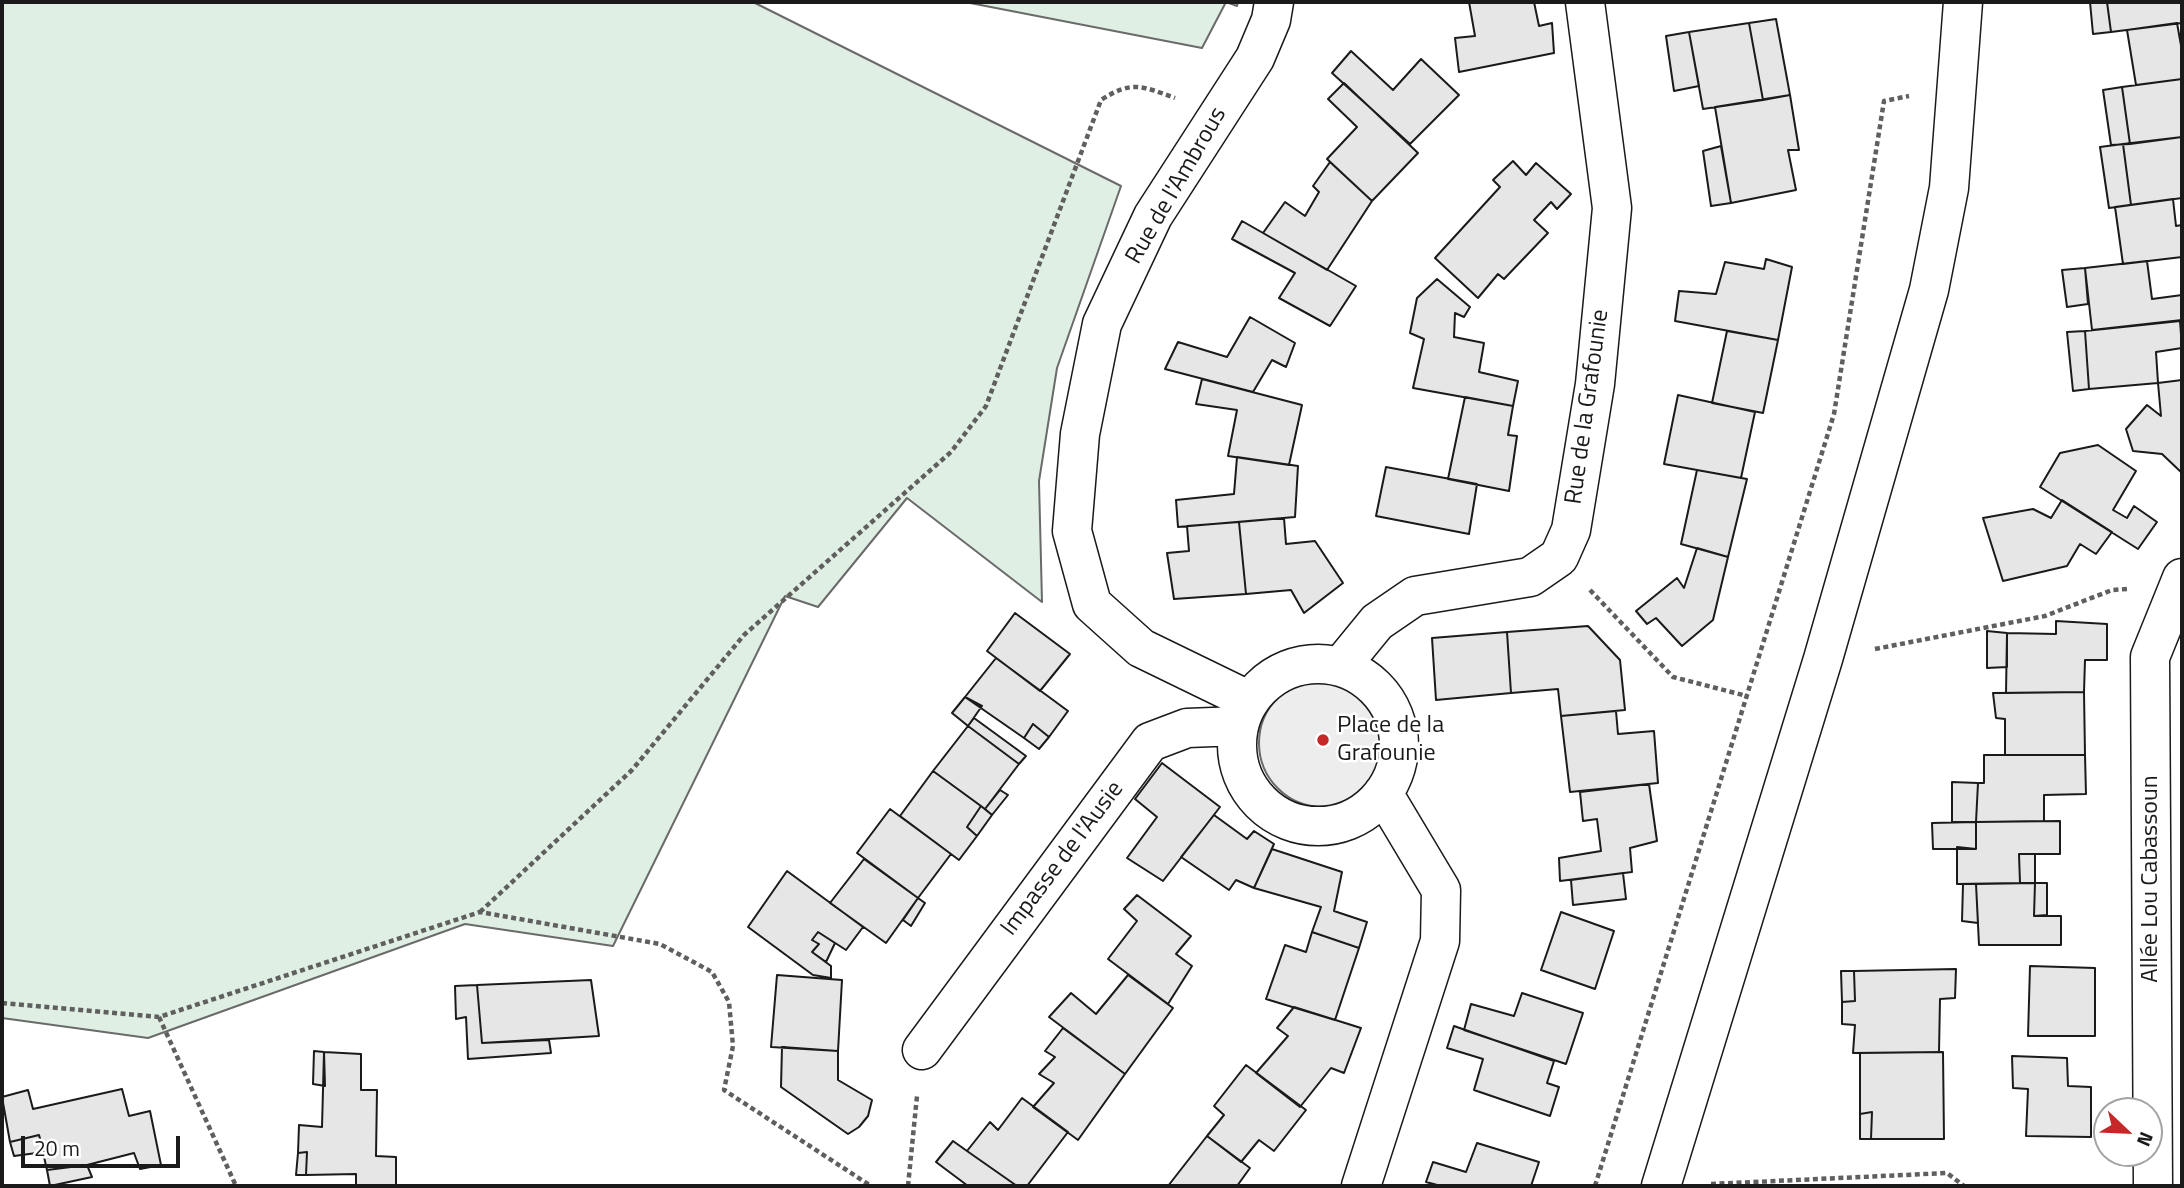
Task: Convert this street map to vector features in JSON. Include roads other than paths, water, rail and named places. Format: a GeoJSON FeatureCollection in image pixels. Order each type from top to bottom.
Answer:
{"type":"FeatureCollection","features":[{"type":"Feature","properties":{"kind":"street","name":"Rue de l'Ambrous"},"geometry":{"type":"LineString","coordinates":[[1244,714],[1141,648],[1092,604],[1072,531],[1080,434],[1102,324],[1153,216],[1255,58],[1271,20],[1274,2]]}},
{"type":"Feature","properties":{"kind":"street","name":"Rue de la Grafounie"},"geometry":{"type":"LineString","coordinates":[[1341,666],[1377,622],[1415,596],[1530,577],[1559,557],[1571,530],[1595,384],[1612,208],[1585,2]]}},
{"type":"Feature","properties":{"kind":"street"},"geometry":{"type":"LineString","coordinates":[[1661,1186],[1823,659],[1929,290],[1949,188],[1963,2]]}},
{"type":"Feature","properties":{"kind":"street","name":"Allée Lou Cabassoun"},"geometry":{"type":"LineString","coordinates":[[2153,1186],[2150,657],[2180,581]]}},
{"type":"Feature","properties":{"kind":"street"},"geometry":{"type":"LineString","coordinates":[[1314,663],[1341,666],[1364,677],[1383,696],[1395,719],[1399,745],[1395,770],[1382,793],[1363,813],[1337,824],[1310,825],[1283,818],[1260,802],[1245,780],[1237,753],[1244,714],[1267,681],[1289,669],[1314,663]]}},
{"type":"Feature","properties":{"kind":"street","name":"Impasse de l'Ausie"},"geometry":{"type":"LineString","coordinates":[[922,1050],[1150,742],[1187,728],[1244,714]]}},
{"type":"Feature","properties":{"kind":"street"},"geometry":{"type":"LineString","coordinates":[[1361,1186],[1440,941],[1441,890],[1382,793]]}},
{"type":"Feature","properties":{"kind":"place","name":"Place de la Grafounie"},"geometry":{"type":"Point","coordinates":[1323,740]}}]}
